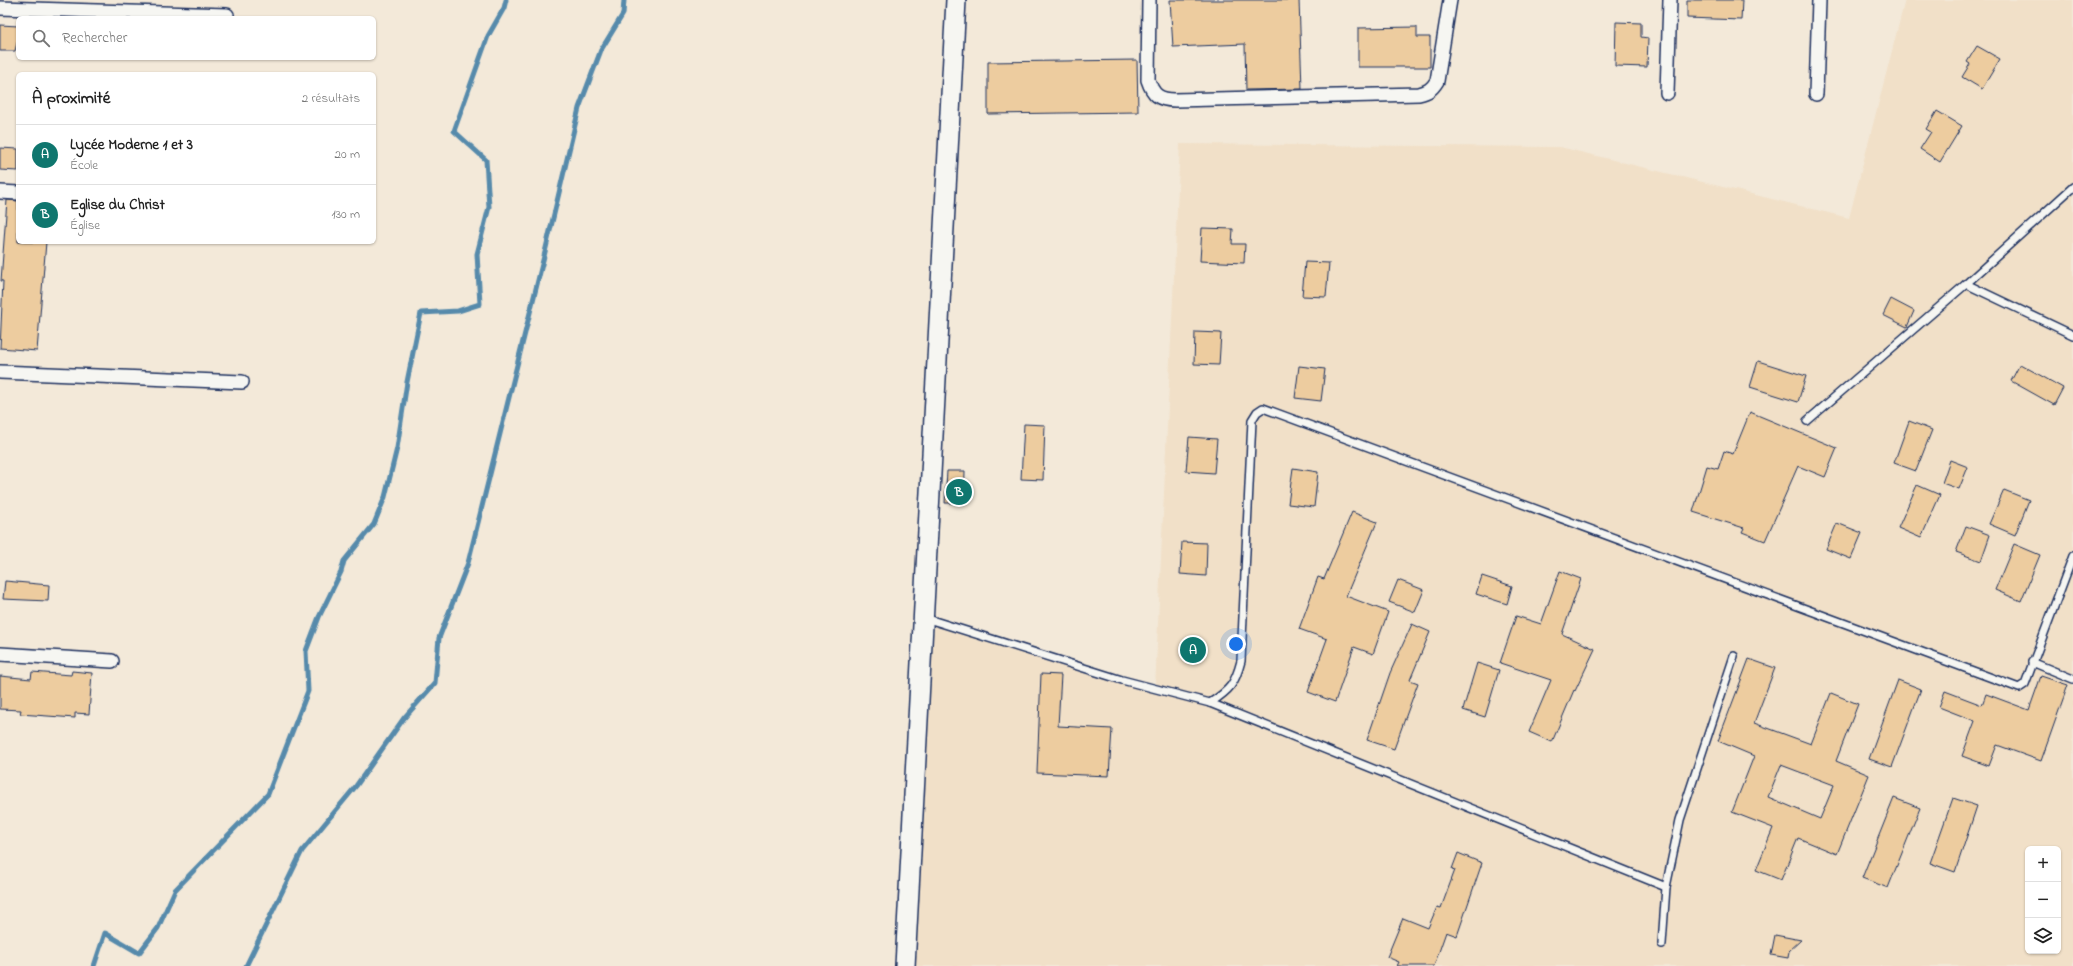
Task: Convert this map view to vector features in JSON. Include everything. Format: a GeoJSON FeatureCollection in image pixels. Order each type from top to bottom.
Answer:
{"type":"FeatureCollection","features":[{"type":"Feature","properties":{"kind":"street"},"geometry":{"type":"LineString","coordinates":[[905,966],[956,0]]}},
{"type":"Feature","properties":{"kind":"street"},"geometry":{"type":"LineString","coordinates":[[1149,0],[1148,80],[1152,91],[1158,98],[1175,100],[1419,94],[1426,92],[1433,88],[1437,81],[1450,0]]}},
{"type":"Feature","properties":{"kind":"street"},"geometry":{"type":"LineString","coordinates":[[1667,93],[1670,0]]}},
{"type":"Feature","properties":{"kind":"street"},"geometry":{"type":"LineString","coordinates":[[1816,94],[1819,0]]}},
{"type":"Feature","properties":{"kind":"street"},"geometry":{"type":"LineString","coordinates":[[0,8],[227,15]]}},
{"type":"Feature","properties":{"kind":"street"},"geometry":{"type":"LineString","coordinates":[[0,192],[16,193]]}},
{"type":"Feature","properties":{"kind":"street"},"geometry":{"type":"LineString","coordinates":[[0,372],[242,382]]}},
{"type":"Feature","properties":{"kind":"street"},"geometry":{"type":"LineString","coordinates":[[0,654],[112,661]]}},
{"type":"Feature","properties":{"kind":"lane"},"geometry":{"type":"LineString","coordinates":[[1807,422],[1966,284],[2073,187]]}},
{"type":"Feature","properties":{"kind":"lane"},"geometry":{"type":"LineString","coordinates":[[1966,284],[2073,335]]}},
{"type":"Feature","properties":{"kind":"lane"},"geometry":{"type":"LineString","coordinates":[[1210,703],[1225,694],[1236,681],[1241,661],[1252,420],[1257,412],[1263,408],[2019,688],[2025,684],[2073,556]]}},
{"type":"Feature","properties":{"kind":"lane"},"geometry":{"type":"LineString","coordinates":[[923,617],[1122,680],[1210,703],[1666,887]]}},
{"type":"Feature","properties":{"kind":"lane"},"geometry":{"type":"LineString","coordinates":[[1662,944],[1666,887],[1680,820],[1734,656]]}},
{"type":"Feature","properties":{"kind":"lane"},"geometry":{"type":"LineString","coordinates":[[2032,662],[2073,680]]}},
{"type":"Feature","properties":{"kind":"shaded area"},"geometry":{"type":"Polygon","coordinates":[[[1905,0],[2073,0],[2073,966],[913,966],[923,617],[1155,689],[1180,144],[1560,147],[1849,218],[1905,0]]]}},
{"type":"Feature","properties":{"kind":"building"},"geometry":{"type":"Polygon","coordinates":[[[1170,0],[1299,0],[1302,89],[1246,90],[1245,44],[1173,47],[1170,0]]]}},
{"type":"Feature","properties":{"kind":"building"},"geometry":{"type":"Polygon","coordinates":[[[1687,0],[1742,0],[1741,20],[1687,18],[1687,0]]]}},
{"type":"Feature","properties":{"kind":"building"},"geometry":{"type":"Polygon","coordinates":[[[1616,22],[1641,23],[1641,37],[1648,38],[1647,67],[1615,66],[1616,22]]]}},
{"type":"Feature","properties":{"kind":"building"},"geometry":{"type":"Polygon","coordinates":[[[0,25],[16,26],[15,51],[0,51],[0,25]]]}},
{"type":"Feature","properties":{"kind":"building"},"geometry":{"type":"Polygon","coordinates":[[[1417,27],[1417,37],[1430,37],[1430,67],[1358,67],[1358,28],[1417,27]]]}},
{"type":"Feature","properties":{"kind":"building"},"geometry":{"type":"Polygon","coordinates":[[[1977,46],[2000,59],[1982,89],[1962,77],[1970,64],[1967,62],[1977,46]]]}},
{"type":"Feature","properties":{"kind":"building"},"geometry":{"type":"Polygon","coordinates":[[[1137,60],[1138,112],[988,114],[988,62],[1137,60]]]}},
{"type":"Feature","properties":{"kind":"building"},"geometry":{"type":"Polygon","coordinates":[[[1937,111],[1962,126],[1940,162],[1920,149],[1931,132],[1926,129],[1937,111]]]}},
{"type":"Feature","properties":{"kind":"building"},"geometry":{"type":"Polygon","coordinates":[[[0,148],[16,149],[16,171],[0,170],[0,148]]]}},
{"type":"Feature","properties":{"kind":"building"},"geometry":{"type":"Polygon","coordinates":[[[7,200],[16,201],[16,244],[46,244],[37,351],[0,348],[3,281],[1,281],[7,200]]]}},
{"type":"Feature","properties":{"kind":"building"},"geometry":{"type":"Polygon","coordinates":[[[1202,228],[1233,229],[1232,244],[1245,244],[1244,263],[1200,261],[1202,228]]]}},
{"type":"Feature","properties":{"kind":"building"},"geometry":{"type":"Polygon","coordinates":[[[1305,262],[1329,263],[1326,297],[1302,296],[1305,262]]]}},
{"type":"Feature","properties":{"kind":"building"},"geometry":{"type":"Polygon","coordinates":[[[1891,299],[1914,311],[1907,327],[1883,315],[1891,299]]]}},
{"type":"Feature","properties":{"kind":"building"},"geometry":{"type":"Polygon","coordinates":[[[1195,332],[1221,333],[1219,365],[1194,364],[1195,332]]]}},
{"type":"Feature","properties":{"kind":"building"},"geometry":{"type":"Polygon","coordinates":[[[1758,361],[1806,376],[1798,402],[1750,387],[1758,361]]]}},
{"type":"Feature","properties":{"kind":"building"},"geometry":{"type":"Polygon","coordinates":[[[2020,364],[2063,388],[2054,405],[2011,381],[2020,364]]]}},
{"type":"Feature","properties":{"kind":"building"},"geometry":{"type":"Polygon","coordinates":[[[1299,366],[1325,369],[1321,401],[1295,398],[1299,366]]]}},
{"type":"Feature","properties":{"kind":"building"},"geometry":{"type":"Polygon","coordinates":[[[1750,412],[1837,448],[1825,477],[1798,466],[1765,541],[1742,532],[1744,528],[1693,512],[1707,466],[1718,469],[1724,451],[1733,454],[1750,412]]]}},
{"type":"Feature","properties":{"kind":"building"},"geometry":{"type":"Polygon","coordinates":[[[1909,421],[1932,430],[1916,471],[1894,463],[1909,421]]]}},
{"type":"Feature","properties":{"kind":"building"},"geometry":{"type":"Polygon","coordinates":[[[1024,424],[1045,425],[1043,480],[1021,479],[1024,424]]]}},
{"type":"Feature","properties":{"kind":"building"},"geometry":{"type":"Polygon","coordinates":[[[1189,437],[1217,439],[1214,473],[1186,471],[1189,437]]]}},
{"type":"Feature","properties":{"kind":"building"},"geometry":{"type":"Polygon","coordinates":[[[1950,460],[1968,467],[1959,489],[1942,483],[1950,460]]]}},
{"type":"Feature","properties":{"kind":"building"},"geometry":{"type":"Polygon","coordinates":[[[1293,468],[1318,472],[1314,507],[1288,504],[1293,468]]]}},
{"type":"Feature","properties":{"kind":"building"},"geometry":{"type":"Polygon","coordinates":[[[947,471],[965,471],[964,503],[945,503],[947,471]]]}},
{"type":"Feature","properties":{"kind":"building"},"geometry":{"type":"Polygon","coordinates":[[[1917,485],[1940,495],[1921,538],[1898,528],[1917,485]]]}},
{"type":"Feature","properties":{"kind":"building"},"geometry":{"type":"Polygon","coordinates":[[[2004,490],[2029,500],[2015,535],[1989,524],[2004,490]]]}},
{"type":"Feature","properties":{"kind":"building"},"geometry":{"type":"Polygon","coordinates":[[[1352,512],[1377,522],[1346,596],[1388,612],[1373,654],[1354,647],[1335,702],[1308,692],[1327,639],[1299,629],[1318,577],[1324,579],[1352,512]]]}},
{"type":"Feature","properties":{"kind":"building"},"geometry":{"type":"Polygon","coordinates":[[[1837,523],[1862,533],[1851,559],[1826,549],[1837,523]]]}},
{"type":"Feature","properties":{"kind":"building"},"geometry":{"type":"Polygon","coordinates":[[[1966,526],[1990,535],[1981,561],[1956,552],[1966,526]]]}},
{"type":"Feature","properties":{"kind":"building"},"geometry":{"type":"Polygon","coordinates":[[[1182,542],[1207,543],[1206,576],[1180,574],[1182,542]]]}},
{"type":"Feature","properties":{"kind":"building"},"geometry":{"type":"Polygon","coordinates":[[[2014,544],[2040,555],[2021,601],[1995,590],[2014,544]]]}},
{"type":"Feature","properties":{"kind":"building"},"geometry":{"type":"Polygon","coordinates":[[[1560,571],[1581,579],[1562,634],[1595,649],[1575,691],[1574,690],[1552,742],[1529,732],[1551,680],[1500,663],[1516,616],[1541,624],[1560,571]]]}},
{"type":"Feature","properties":{"kind":"building"},"geometry":{"type":"Polygon","coordinates":[[[1482,576],[1512,586],[1507,604],[1476,594],[1482,576]]]}},
{"type":"Feature","properties":{"kind":"building"},"geometry":{"type":"Polygon","coordinates":[[[1398,580],[1424,590],[1415,612],[1389,602],[1398,580]]]}},
{"type":"Feature","properties":{"kind":"building"},"geometry":{"type":"Polygon","coordinates":[[[5,581],[49,585],[48,601],[3,599],[5,581]]]}},
{"type":"Feature","properties":{"kind":"building"},"geometry":{"type":"Polygon","coordinates":[[[1412,624],[1430,632],[1410,680],[1418,683],[1394,749],[1367,740],[1390,673],[1412,624]]]}},
{"type":"Feature","properties":{"kind":"building"},"geometry":{"type":"Polygon","coordinates":[[[1749,659],[1775,668],[1754,723],[1811,744],[1831,693],[1858,704],[1836,761],[1869,775],[1837,854],[1798,838],[1781,880],[1756,870],[1773,828],[1732,812],[1754,756],[1718,741],[1749,659]],[[1781,765],[1768,797],[1820,819],[1834,785],[1781,765]]]}},
{"type":"Feature","properties":{"kind":"building"},"geometry":{"type":"Polygon","coordinates":[[[1477,663],[1499,670],[1485,717],[1463,710],[1477,663]]]}},
{"type":"Feature","properties":{"kind":"building"},"geometry":{"type":"Polygon","coordinates":[[[72,671],[92,673],[89,714],[75,713],[75,718],[20,714],[21,710],[0,709],[0,676],[31,679],[32,672],[71,675],[72,671]]]}},
{"type":"Feature","properties":{"kind":"building"},"geometry":{"type":"Polygon","coordinates":[[[1041,674],[1061,675],[1058,726],[1112,729],[1109,776],[1037,773],[1041,674]]]}},
{"type":"Feature","properties":{"kind":"building"},"geometry":{"type":"Polygon","coordinates":[[[2041,676],[2068,685],[2041,761],[1997,745],[1989,766],[1962,756],[1975,721],[1939,707],[1945,691],[1982,705],[1986,694],[2029,710],[2041,676]]]}},
{"type":"Feature","properties":{"kind":"building"},"geometry":{"type":"Polygon","coordinates":[[[1898,680],[1921,689],[1892,767],[1869,759],[1898,680]]]}},
{"type":"Feature","properties":{"kind":"building"},"geometry":{"type":"Polygon","coordinates":[[[1894,798],[1920,808],[1888,888],[1862,878],[1894,798]]]}},
{"type":"Feature","properties":{"kind":"building"},"geometry":{"type":"Polygon","coordinates":[[[1953,798],[1977,806],[1955,872],[1930,863],[1953,798]]]}},
{"type":"Feature","properties":{"kind":"building"},"geometry":{"type":"Polygon","coordinates":[[[1458,853],[1482,863],[1457,936],[1446,932],[1434,966],[1397,966],[1399,962],[1387,957],[1403,918],[1428,928],[1437,907],[1441,908],[1455,870],[1452,869],[1458,853]]]}},
{"type":"Feature","properties":{"kind":"building"},"geometry":{"type":"Polygon","coordinates":[[[1775,935],[1801,940],[1789,951],[1788,958],[1771,955],[1775,935]]]}},
{"type":"Feature","properties":{"kind":"waterway"},"geometry":{"type":"LineString","coordinates":[[94,966],[105,933],[139,953],[158,928],[175,890],[268,794],[308,691],[306,651],[319,617],[341,572],[344,561],[374,524],[385,497],[397,448],[407,382],[421,313],[458,311],[480,304],[477,254],[489,207],[486,160],[454,131],[488,36],[504,8],[506,0]]}},
{"type":"Feature","properties":{"kind":"waterway"},"geometry":{"type":"LineString","coordinates":[[246,966],[302,851],[356,786],[404,718],[435,683],[439,638],[468,563],[579,108],[601,50],[623,14],[624,0]]}},
{"type":"Feature","properties":{"kind":"place","name":"Eglise du Christ"},"geometry":{"type":"Point","coordinates":[959,492]}},
{"type":"Feature","properties":{"kind":"place","name":"Lycée Moderne 1 et 3"},"geometry":{"type":"Point","coordinates":[1193,650]}}]}
